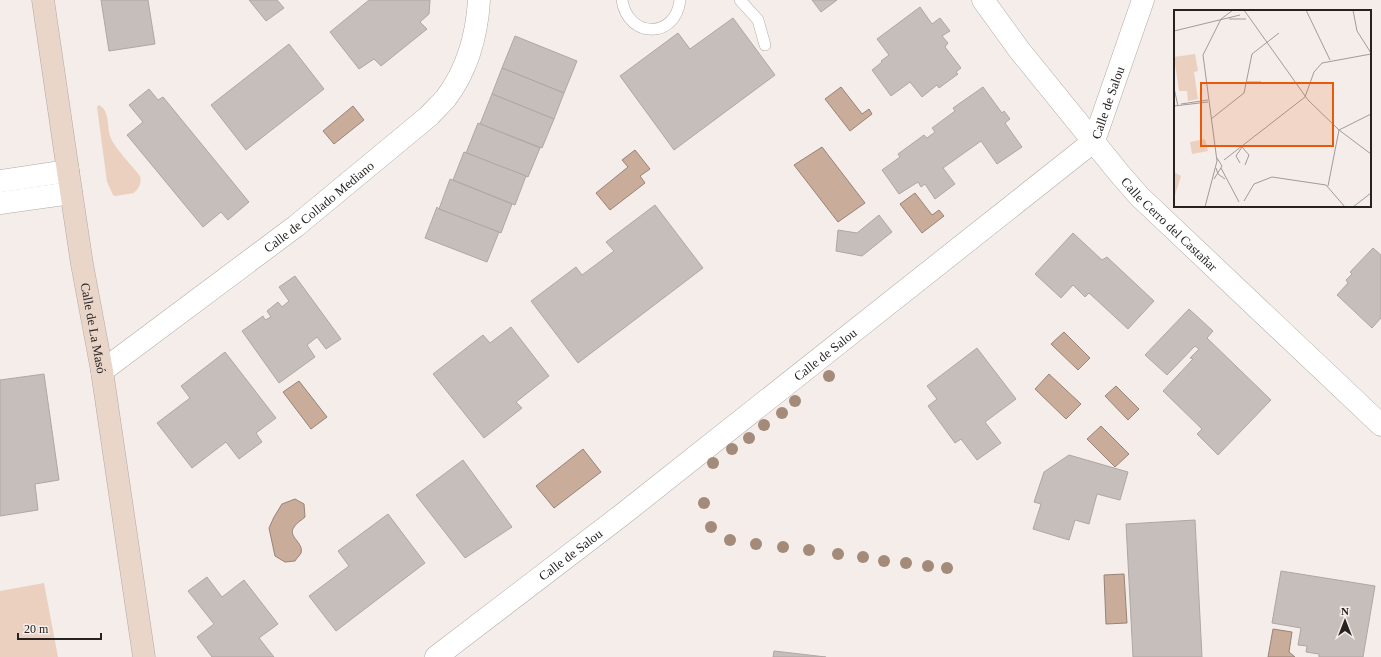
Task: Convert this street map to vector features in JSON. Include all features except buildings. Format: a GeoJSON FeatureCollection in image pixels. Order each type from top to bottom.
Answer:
{"type":"FeatureCollection","features":[{"type":"Feature","properties":{"kind":"street","name":"Calle de La Masó"},"geometry":{"type":"LineString","coordinates":[[43,0],[71,193],[102,371],[144,657]]}},
{"type":"Feature","properties":{"kind":"street","name":"Calle de Collado Mediano"},"geometry":{"type":"LineString","coordinates":[[102,371],[296,226],[429,116],[446,98],[457,80],[466,60],[474,40],[479,0]]}},
{"type":"Feature","properties":{"kind":"street","name":"Calle Cerro del Castañar"},"geometry":{"type":"LineString","coordinates":[[983,0],[1020,51],[1139,196],[1381,425]]}},
{"type":"Feature","properties":{"kind":"street","name":"Calle de Salou"},"geometry":{"type":"LineString","coordinates":[[436,657],[623,514],[1094,141],[1143,0]]}},
{"type":"Feature","properties":{"kind":"street"},"geometry":{"type":"LineString","coordinates":[[0,181],[68,171]]}},
{"type":"Feature","properties":{"kind":"street"},"geometry":{"type":"LineString","coordinates":[[0,203],[71,193]]}},
{"type":"Feature","properties":{"kind":"lane"},"geometry":{"type":"LineString","coordinates":[[622,0],[623,9],[627,18],[638,26],[651,29],[660,28],[669,23],[679,8],[680,0]]}},
{"type":"Feature","properties":{"kind":"lane"},"geometry":{"type":"LineString","coordinates":[[740,0],[758,20],[765,45]]}},
{"type":"Feature","properties":{"kind":"shaded area"},"geometry":{"type":"Polygon","coordinates":[[[841,87],[862,114],[869,109],[872,114],[850,131],[825,99],[841,87]]]}},
{"type":"Feature","properties":{"kind":"shaded area"},"geometry":{"type":"Polygon","coordinates":[[[99,105],[103,108],[107,115],[109,132],[112,140],[119,151],[140,176],[140,185],[134,193],[115,196],[113,195],[107,182],[97,107],[99,105]]]}},
{"type":"Feature","properties":{"kind":"shaded area"},"geometry":{"type":"Polygon","coordinates":[[[353,106],[364,120],[334,144],[323,131],[353,106]]]}},
{"type":"Feature","properties":{"kind":"shaded area"},"geometry":{"type":"Polygon","coordinates":[[[822,147],[865,203],[838,222],[794,165],[822,147]]]}},
{"type":"Feature","properties":{"kind":"shaded area"},"geometry":{"type":"Polygon","coordinates":[[[635,150],[650,169],[640,176],[645,183],[610,210],[596,193],[628,167],[622,160],[635,150]]]}},
{"type":"Feature","properties":{"kind":"shaded area"},"geometry":{"type":"Polygon","coordinates":[[[915,193],[932,215],[939,210],[944,216],[922,233],[900,204],[915,193]]]}},
{"type":"Feature","properties":{"kind":"shaded area"},"geometry":{"type":"Polygon","coordinates":[[[1064,332],[1090,358],[1078,370],[1051,344],[1064,332]]]}},
{"type":"Feature","properties":{"kind":"shaded area"},"geometry":{"type":"Polygon","coordinates":[[[1049,374],[1081,404],[1066,419],[1035,389],[1049,374]]]}},
{"type":"Feature","properties":{"kind":"shaded area"},"geometry":{"type":"Polygon","coordinates":[[[299,381],[327,417],[311,429],[283,392],[299,381]]]}},
{"type":"Feature","properties":{"kind":"shaded area"},"geometry":{"type":"Polygon","coordinates":[[[1116,386],[1139,409],[1128,420],[1105,396],[1116,386]]]}},
{"type":"Feature","properties":{"kind":"shaded area"},"geometry":{"type":"Polygon","coordinates":[[[1101,426],[1129,454],[1115,467],[1087,439],[1101,426]]]}},
{"type":"Feature","properties":{"kind":"shaded area"},"geometry":{"type":"Polygon","coordinates":[[[583,449],[601,472],[554,508],[536,486],[583,449]]]}},
{"type":"Feature","properties":{"kind":"shaded area"},"geometry":{"type":"Polygon","coordinates":[[[295,499],[304,504],[305,517],[296,524],[292,531],[300,546],[301,553],[295,561],[285,562],[275,556],[269,528],[282,504],[295,499]]]}},
{"type":"Feature","properties":{"kind":"shaded area"},"geometry":{"type":"Polygon","coordinates":[[[1124,574],[1127,623],[1106,624],[1104,575],[1124,574]]]}},
{"type":"Feature","properties":{"kind":"shaded area"},"geometry":{"type":"Polygon","coordinates":[[[44,583],[58,657],[0,657],[0,591],[44,583]]]}},
{"type":"Feature","properties":{"kind":"shaded area"},"geometry":{"type":"Polygon","coordinates":[[[1273,629],[1292,632],[1289,652],[1295,657],[1268,657],[1273,629]]]}}]}
